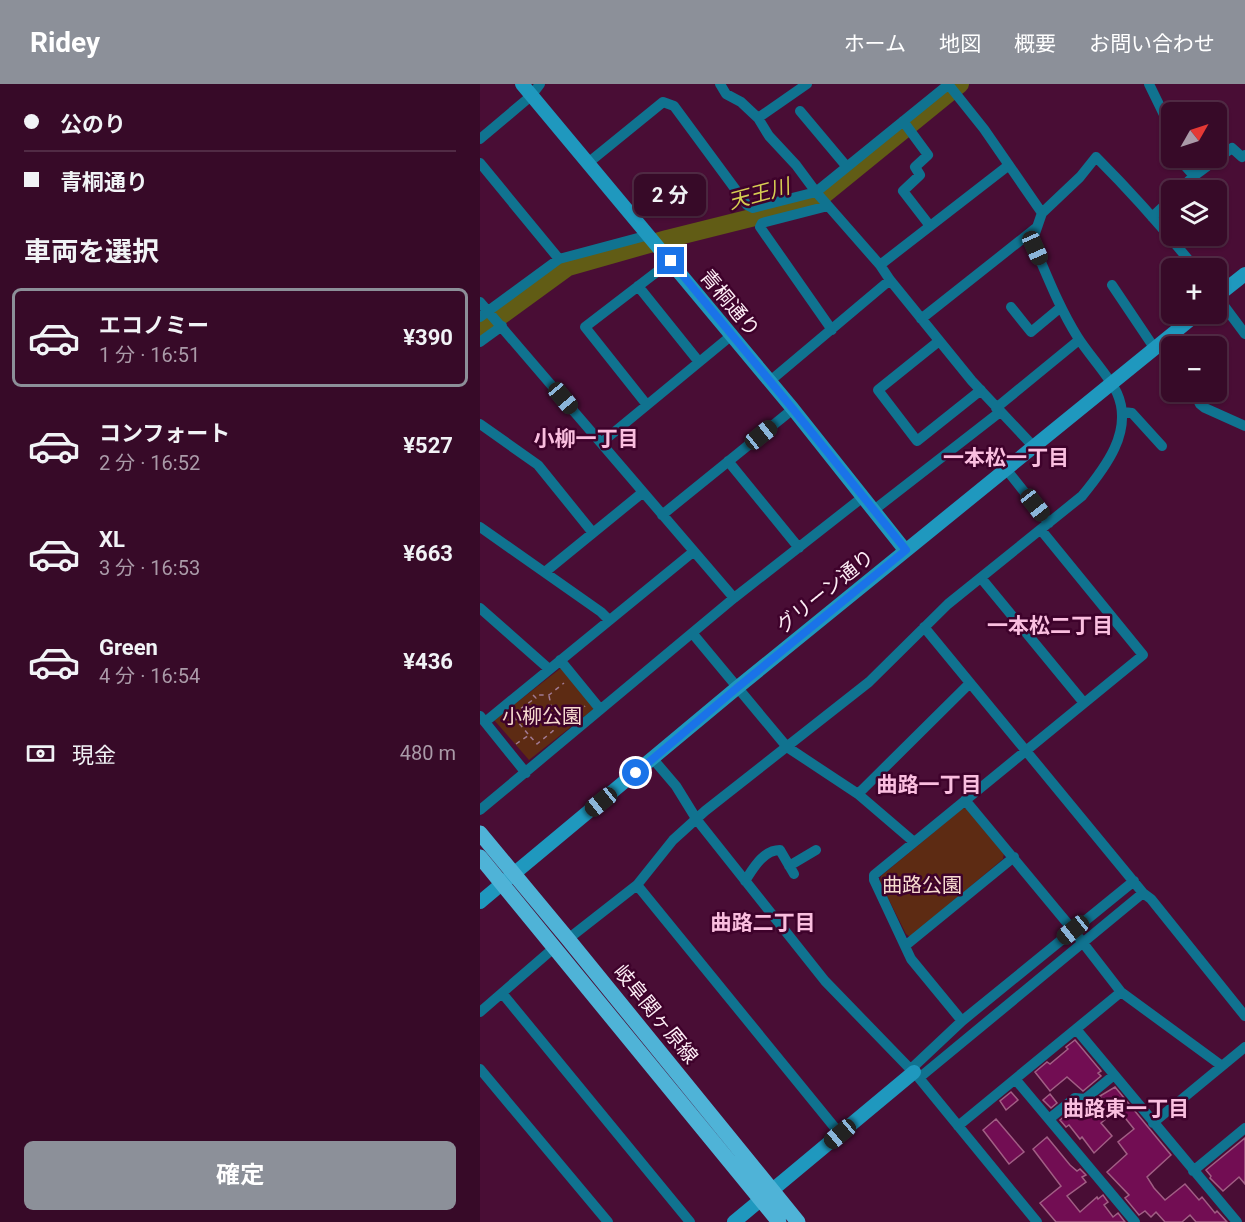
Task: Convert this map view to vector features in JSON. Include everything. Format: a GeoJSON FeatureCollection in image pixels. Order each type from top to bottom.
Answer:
{"type":"FeatureCollection","features":[{"type":"Feature","properties":{"kind":"main road","name":"岐阜関ヶ原線"},"geometry":{"type":"LineString","coordinates":[[480,833],[508,879],[767,1195],[798,1222]]}},
{"type":"Feature","properties":{"kind":"main road","name":"岐阜関ヶ原線"},"geometry":{"type":"LineString","coordinates":[[480,857],[508,879]]}},
{"type":"Feature","properties":{"kind":"main road","name":"岐阜関ヶ原線"},"geometry":{"type":"LineString","coordinates":[[767,1195],[780,1222]]}},
{"type":"Feature","properties":{"kind":"street","name":"青桐通り"},"geometry":{"type":"LineString","coordinates":[[522,84],[770,381],[906,550]]}},
{"type":"Feature","properties":{"kind":"street"},"geometry":{"type":"LineString","coordinates":[[480,139],[531,96],[540,84]]}},
{"type":"Feature","properties":{"kind":"street"},"geometry":{"type":"LineString","coordinates":[[720,84],[726,94],[741,102],[758,118],[769,136],[880,265],[921,320],[998,410],[1034,447]]}},
{"type":"Feature","properties":{"kind":"street"},"geometry":{"type":"LineString","coordinates":[[758,118],[807,84]]}},
{"type":"Feature","properties":{"kind":"street"},"geometry":{"type":"LineString","coordinates":[[588,164],[663,102],[674,106],[747,205],[753,208],[816,192],[949,84],[1042,213]]}},
{"type":"Feature","properties":{"kind":"street"},"geometry":{"type":"LineString","coordinates":[[1149,84],[1161,109]]}},
{"type":"Feature","properties":{"kind":"street"},"geometry":{"type":"LineString","coordinates":[[800,111],[847,166]]}},
{"type":"Feature","properties":{"kind":"street"},"geometry":{"type":"LineString","coordinates":[[903,121],[928,155],[915,167],[920,175],[903,191],[930,226]]}},
{"type":"Feature","properties":{"kind":"street"},"geometry":{"type":"LineString","coordinates":[[1190,180],[1232,148],[1242,157],[1245,155]]}},
{"type":"Feature","properties":{"kind":"street"},"geometry":{"type":"LineString","coordinates":[[480,1012],[562,943],[637,885],[673,840],[705,811],[869,682],[948,604],[1082,496],[1098,475],[1119,439],[1122,412],[1117,393],[1079,340],[1061,307],[1035,248],[1033,239],[1042,213],[1080,177],[1096,157],[1187,258]]}},
{"type":"Feature","properties":{"kind":"street"},"geometry":{"type":"LineString","coordinates":[[480,163],[560,259]]}},
{"type":"Feature","properties":{"kind":"street"},"geometry":{"type":"LineString","coordinates":[[880,265],[1009,165]]}},
{"type":"Feature","properties":{"kind":"street"},"geometry":{"type":"LineString","coordinates":[[1187,168],[1194,176]]}},
{"type":"Feature","properties":{"kind":"street"},"geometry":{"type":"LineString","coordinates":[[828,206],[762,223],[760,227],[832,330]]}},
{"type":"Feature","properties":{"kind":"street"},"geometry":{"type":"LineString","coordinates":[[1152,217],[1161,208]]}},
{"type":"Feature","properties":{"kind":"street"},"geometry":{"type":"LineString","coordinates":[[921,320],[1039,227]]}},
{"type":"Feature","properties":{"kind":"street"},"geometry":{"type":"LineString","coordinates":[[484,314],[560,259],[649,235]]}},
{"type":"Feature","properties":{"kind":"street"},"geometry":{"type":"LineString","coordinates":[[647,405],[585,327],[671,261]]}},
{"type":"Feature","properties":{"kind":"street"},"geometry":{"type":"LineString","coordinates":[[1227,288],[1245,274]]}},
{"type":"Feature","properties":{"kind":"street"},"geometry":{"type":"LineString","coordinates":[[770,381],[890,280]]}},
{"type":"Feature","properties":{"kind":"street"},"geometry":{"type":"LineString","coordinates":[[1112,285],[1161,351]]}},
{"type":"Feature","properties":{"kind":"street"},"geometry":{"type":"LineString","coordinates":[[638,286],[699,363]]}},
{"type":"Feature","properties":{"kind":"street"},"geometry":{"type":"LineString","coordinates":[[480,302],[484,314],[502,326],[734,598]]}},
{"type":"Feature","properties":{"kind":"street"},"geometry":{"type":"LineString","coordinates":[[1011,307],[1031,332],[1061,307]]}},
{"type":"Feature","properties":{"kind":"street"},"geometry":{"type":"LineString","coordinates":[[1227,310],[1245,334]]}},
{"type":"Feature","properties":{"kind":"street","name":"グリーン通り"},"geometry":{"type":"LineString","coordinates":[[480,902],[738,687],[1185,324]]}},
{"type":"Feature","properties":{"kind":"street"},"geometry":{"type":"LineString","coordinates":[[480,342],[502,326]]}},
{"type":"Feature","properties":{"kind":"street"},"geometry":{"type":"LineString","coordinates":[[601,443],[732,335]]}},
{"type":"Feature","properties":{"kind":"street"},"geometry":{"type":"LineString","coordinates":[[874,510],[998,410],[1079,340]]}},
{"type":"Feature","properties":{"kind":"street"},"geometry":{"type":"LineString","coordinates":[[939,341],[878,390],[917,441],[981,390]]}},
{"type":"Feature","properties":{"kind":"street"},"geometry":{"type":"LineString","coordinates":[[1199,402],[1205,408],[1245,426]]}},
{"type":"Feature","properties":{"kind":"street"},"geometry":{"type":"LineString","coordinates":[[662,515],[793,409]]}},
{"type":"Feature","properties":{"kind":"street"},"geometry":{"type":"LineString","coordinates":[[1122,412],[1132,412],[1162,446]]}},
{"type":"Feature","properties":{"kind":"street"},"geometry":{"type":"LineString","coordinates":[[480,424],[538,465],[593,533]]}},
{"type":"Feature","properties":{"kind":"street"},"geometry":{"type":"LineString","coordinates":[[728,461],[799,548]]}},
{"type":"Feature","properties":{"kind":"street"},"geometry":{"type":"LineString","coordinates":[[962,1021],[911,959],[874,880],[874,875],[1143,655],[1045,526],[1006,469]]}},
{"type":"Feature","properties":{"kind":"street"},"geometry":{"type":"LineString","coordinates":[[545,572],[642,492]]}},
{"type":"Feature","properties":{"kind":"street"},"geometry":{"type":"LineString","coordinates":[[480,810],[734,598],[863,497]]}},
{"type":"Feature","properties":{"kind":"street"},"geometry":{"type":"LineString","coordinates":[[480,527],[602,612],[609,620]]}},
{"type":"Feature","properties":{"kind":"street"},"geometry":{"type":"LineString","coordinates":[[526,773],[482,719],[528,687],[693,552]]}},
{"type":"Feature","properties":{"kind":"street"},"geometry":{"type":"LineString","coordinates":[[981,578],[1084,703]]}},
{"type":"Feature","properties":{"kind":"street"},"geometry":{"type":"LineString","coordinates":[[480,608],[549,669]]}},
{"type":"Feature","properties":{"kind":"street"},"geometry":{"type":"LineString","coordinates":[[924,627],[1143,893],[1151,899],[1245,1016]]}},
{"type":"Feature","properties":{"kind":"street"},"geometry":{"type":"LineString","coordinates":[[693,634],[787,747],[858,794],[914,842]]}},
{"type":"Feature","properties":{"kind":"street"},"geometry":{"type":"LineString","coordinates":[[560,660],[600,709]]}},
{"type":"Feature","properties":{"kind":"street"},"geometry":{"type":"LineString","coordinates":[[858,794],[970,683]]}},
{"type":"Feature","properties":{"kind":"street"},"geometry":{"type":"LineString","coordinates":[[653,759],[676,786],[697,820],[830,987],[914,1073],[1037,1222]]}},
{"type":"Feature","properties":{"kind":"street"},"geometry":{"type":"LineString","coordinates":[[965,800],[1014,857],[1121,992],[1222,1066]]}},
{"type":"Feature","properties":{"kind":"street"},"geometry":{"type":"LineString","coordinates":[[745,881],[758,861],[774,850],[780,850],[791,870],[816,850]]}},
{"type":"Feature","properties":{"kind":"street"},"geometry":{"type":"LineString","coordinates":[[905,946],[1014,857]]}},
{"type":"Feature","properties":{"kind":"street"},"geometry":{"type":"LineString","coordinates":[[914,1073],[962,1021],[1134,881]]}},
{"type":"Feature","properties":{"kind":"street"},"geometry":{"type":"LineString","coordinates":[[637,885],[840,1134]]}},
{"type":"Feature","properties":{"kind":"street"},"geometry":{"type":"LineString","coordinates":[[734,1222],[914,1073],[1083,943],[1143,893]]}},
{"type":"Feature","properties":{"kind":"street"},"geometry":{"type":"LineString","coordinates":[[958,1126],[1121,992]]}},
{"type":"Feature","properties":{"kind":"street"},"geometry":{"type":"LineString","coordinates":[[502,993],[690,1222]]}},
{"type":"Feature","properties":{"kind":"street"},"geometry":{"type":"LineString","coordinates":[[1076,1029],[1193,1171],[1239,1222],[1245,1215]]}},
{"type":"Feature","properties":{"kind":"street"},"geometry":{"type":"LineString","coordinates":[[1153,1123],[1245,1047]]}},
{"type":"Feature","properties":{"kind":"street"},"geometry":{"type":"LineString","coordinates":[[480,1069],[609,1222]]}},
{"type":"Feature","properties":{"kind":"street"},"geometry":{"type":"LineString","coordinates":[[1049,1119],[1075,1098],[1085,1100],[1114,1075]]}},
{"type":"Feature","properties":{"kind":"street"},"geometry":{"type":"LineString","coordinates":[[1016,1080],[1135,1222]]}},
{"type":"Feature","properties":{"kind":"street"},"geometry":{"type":"LineString","coordinates":[[1193,1171],[1245,1128]]}},
{"type":"Feature","properties":{"kind":"path"},"geometry":{"type":"LineString","coordinates":[[549,695],[553,731],[537,744],[512,715],[538,695],[549,695],[569,679]]}},
{"type":"Feature","properties":{"kind":"path"},"geometry":{"type":"LineString","coordinates":[[528,687],[536,698]]}},
{"type":"Feature","properties":{"kind":"path"},"geometry":{"type":"LineString","coordinates":[[553,715],[565,719],[578,713],[590,701]]}},
{"type":"Feature","properties":{"kind":"path"},"geometry":{"type":"LineString","coordinates":[[508,750],[529,735]]}},
{"type":"Feature","properties":{"kind":"green space","name":"小柳公園"},"geometry":{"type":"Polygon","coordinates":[[[561,668],[595,708],[529,760],[494,720],[561,668]]]}},
{"type":"Feature","properties":{"kind":"green space","name":"曲路公園"},"geometry":{"type":"Polygon","coordinates":[[[963,808],[967,809],[1004,853],[1003,859],[910,937],[906,934],[880,882],[881,876],[963,808]]]}},
{"type":"Feature","properties":{"kind":"building"},"geometry":{"type":"Polygon","coordinates":[[[1075,1040],[1101,1071],[1098,1073],[1101,1076],[1083,1091],[1067,1077],[1050,1091],[1035,1072],[1047,1062],[1050,1064],[1075,1040]]]}},
{"type":"Feature","properties":{"kind":"building"},"geometry":{"type":"Polygon","coordinates":[[[1115,1087],[1171,1155],[1147,1177],[1154,1188],[1165,1200],[1185,1184],[1199,1200],[1202,1197],[1215,1213],[1217,1211],[1227,1222],[1196,1222],[1190,1215],[1182,1222],[1165,1222],[1156,1212],[1151,1217],[1145,1211],[1139,1215],[1125,1198],[1129,1195],[1107,1172],[1127,1154],[1118,1142],[1134,1129],[1118,1109],[1101,1123],[1112,1136],[1094,1153],[1082,1137],[1080,1139],[1069,1125],[1066,1127],[1060,1120],[1077,1106],[1081,1106],[1087,1113],[1103,1100],[1100,1096],[1115,1087]]]}},
{"type":"Feature","properties":{"kind":"building"},"geometry":{"type":"Polygon","coordinates":[[[1011,1092],[1018,1100],[1006,1110],[1000,1101],[1011,1092]]]}},
{"type":"Feature","properties":{"kind":"building"},"geometry":{"type":"Polygon","coordinates":[[[1050,1094],[1057,1103],[1051,1108],[1043,1100],[1050,1094]]]}},
{"type":"Feature","properties":{"kind":"building"},"geometry":{"type":"Polygon","coordinates":[[[996,1119],[1024,1152],[1009,1164],[983,1130],[996,1119]]]}},
{"type":"Feature","properties":{"kind":"building"},"geometry":{"type":"Polygon","coordinates":[[[1047,1137],[1070,1165],[1077,1171],[1080,1169],[1086,1175],[1082,1177],[1086,1182],[1067,1196],[1080,1212],[1097,1197],[1098,1199],[1103,1195],[1108,1202],[1104,1205],[1113,1217],[1118,1213],[1125,1222],[1056,1222],[1040,1203],[1061,1186],[1033,1149],[1047,1137]]]}},
{"type":"Feature","properties":{"kind":"building"},"geometry":{"type":"Polygon","coordinates":[[[1245,1138],[1245,1184],[1239,1177],[1223,1191],[1210,1178],[1206,1170],[1245,1138]]]}},
{"type":"Feature","properties":{"kind":"waterway","name":"天王川"},"geometry":{"type":"LineString","coordinates":[[480,331],[568,267],[667,239],[815,202],[960,84]]}},
{"type":"Feature","properties":{"kind":"district","name":"小柳一丁目"},"geometry":{"type":"Point","coordinates":[586,439]}},
{"type":"Feature","properties":{"kind":"district","name":"一本松一丁目"},"geometry":{"type":"Point","coordinates":[1006,458]}},
{"type":"Feature","properties":{"kind":"district","name":"一本松二丁目"},"geometry":{"type":"Point","coordinates":[1050,626]}},
{"type":"Feature","properties":{"kind":"district","name":"曲路一丁目"},"geometry":{"type":"Point","coordinates":[929,785]}},
{"type":"Feature","properties":{"kind":"district","name":"曲路二丁目"},"geometry":{"type":"Point","coordinates":[763,923]}},
{"type":"Feature","properties":{"kind":"district","name":"曲路東一丁目"},"geometry":{"type":"Point","coordinates":[1126,1109]}},
{"type":"Feature","properties":{"kind":"route"},"geometry":{"type":"LineString","coordinates":[[636,773],[906,550],[671,261]]}}]}
